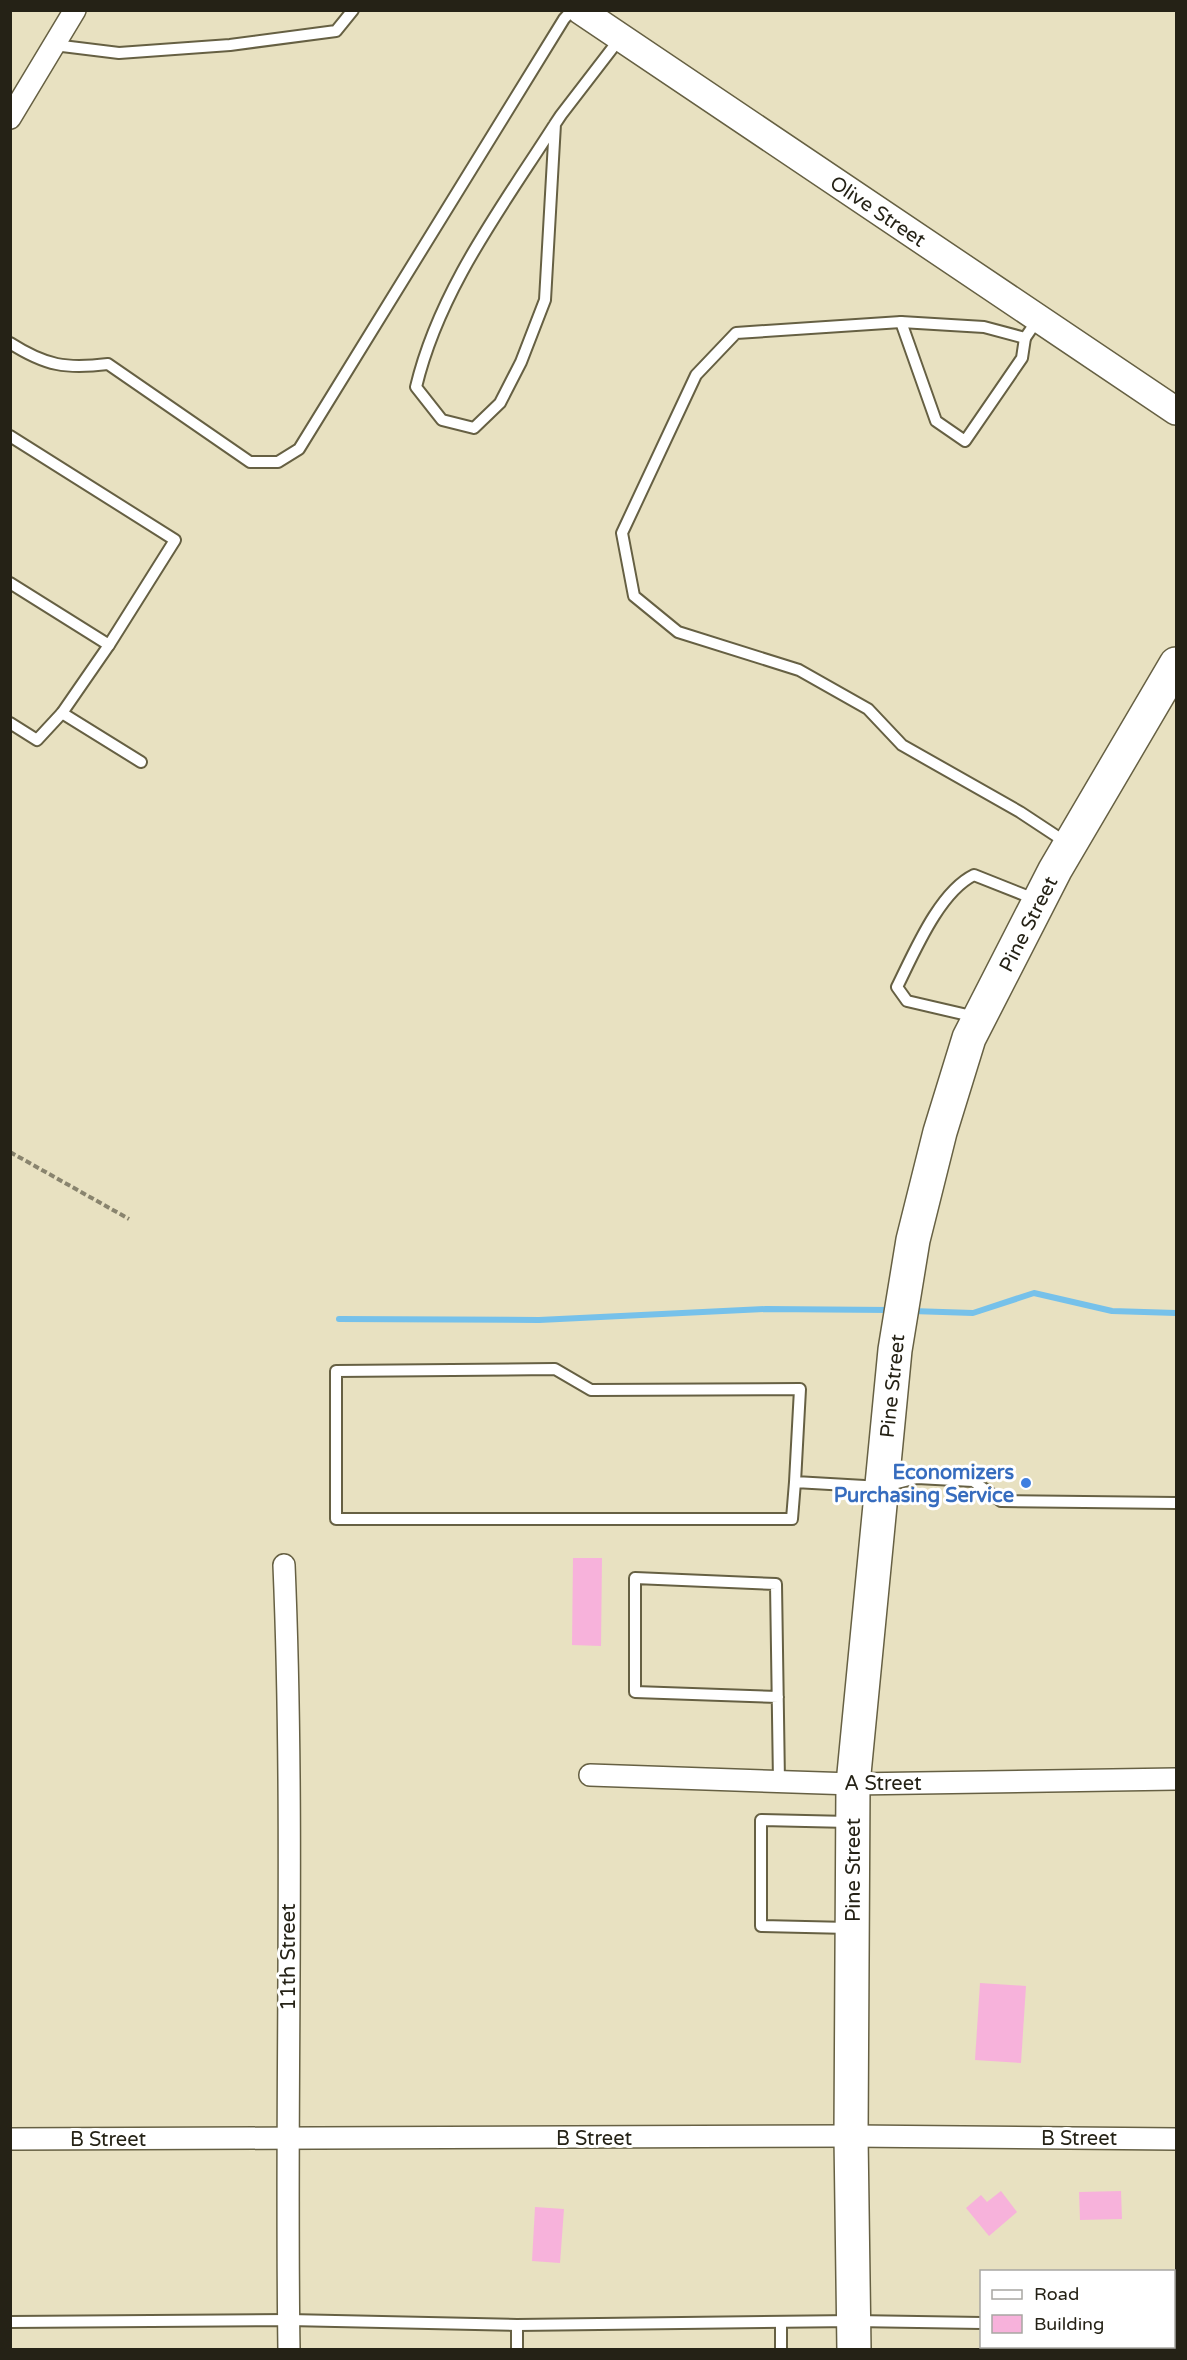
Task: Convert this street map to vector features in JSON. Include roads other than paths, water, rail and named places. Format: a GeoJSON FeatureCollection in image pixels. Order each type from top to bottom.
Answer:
{"type":"FeatureCollection","features":[{"type":"Feature","properties":{"kind":"main road","name":"Pine Street"},"geometry":{"type":"LineString","coordinates":[[854,2335],[851,2136],[853,1784],[895,1350],[913,1240],[939,1132],[969,1038],[1070,845],[1176,664]]}},
{"type":"Feature","properties":{"kind":"street"},"geometry":{"type":"LineString","coordinates":[[10,118],[75,10]]}},
{"type":"Feature","properties":{"kind":"street","name":"Olive Street"},"geometry":{"type":"LineString","coordinates":[[580,10],[1032,328],[1176,411]]}},
{"type":"Feature","properties":{"kind":"street","name":"11th Street"},"geometry":{"type":"LineString","coordinates":[[284,1565],[290,1717],[287,2139],[289,2349]]}},
{"type":"Feature","properties":{"kind":"street","name":"A Street"},"geometry":{"type":"LineString","coordinates":[[590,1775],[853,1784],[1176,1779]]}},
{"type":"Feature","properties":{"kind":"street","name":"B Street"},"geometry":{"type":"LineString","coordinates":[[10,2139],[851,2136],[1176,2139]]}},
{"type":"Feature","properties":{"kind":"lane"},"geometry":{"type":"LineString","coordinates":[[54,45],[119,53],[230,45],[336,31],[354,10]]}},
{"type":"Feature","properties":{"kind":"lane"},"geometry":{"type":"LineString","coordinates":[[10,343],[36,359],[76,368],[108,364],[250,462],[278,462],[299,449],[466,175],[564,19],[572,10]]}},
{"type":"Feature","properties":{"kind":"lane"},"geometry":{"type":"LineString","coordinates":[[555,124],[545,300],[521,362],[500,403],[474,428],[442,420],[416,387],[424,353],[437,320],[455,285],[555,124],[621,37]]}},
{"type":"Feature","properties":{"kind":"lane"},"geometry":{"type":"LineString","coordinates":[[901,321],[936,421],[965,441],[1022,358],[1032,328],[901,321],[736,333],[696,375],[622,533],[634,596],[678,632],[799,670],[868,709],[902,745],[1020,812],[1070,845]]}},
{"type":"Feature","properties":{"kind":"lane"},"geometry":{"type":"LineString","coordinates":[[10,436],[175,540],[109,645],[62,712],[37,740],[10,723]]}},
{"type":"Feature","properties":{"kind":"lane"},"geometry":{"type":"LineString","coordinates":[[10,583],[109,645]]}},
{"type":"Feature","properties":{"kind":"lane"},"geometry":{"type":"LineString","coordinates":[[62,712],[141,762]]}},
{"type":"Feature","properties":{"kind":"lane"},"geometry":{"type":"LineString","coordinates":[[979,1018],[907,1001],[897,987],[928,926],[960,882],[974,875],[1040,901]]}},
{"type":"Feature","properties":{"kind":"lane"},"geometry":{"type":"LineString","coordinates":[[555,1369],[591,1390],[800,1389],[795,1482],[792,1519],[336,1519],[336,1371],[555,1369]]}},
{"type":"Feature","properties":{"kind":"lane"},"geometry":{"type":"LineString","coordinates":[[795,1482],[882,1487],[917,1478],[973,1481],[1001,1501],[1176,1503]]}},
{"type":"Feature","properties":{"kind":"lane"},"geometry":{"type":"LineString","coordinates":[[778,1697],[635,1692],[635,1578],[776,1584],[778,1697],[779,1782]]}},
{"type":"Feature","properties":{"kind":"lane"},"geometry":{"type":"LineString","coordinates":[[852,1928],[760,1926],[761,1820],[853,1822]]}},
{"type":"Feature","properties":{"kind":"lane"},"geometry":{"type":"LineString","coordinates":[[10,2322],[289,2320],[518,2325],[781,2323],[854,2335],[980,2323]]}},
{"type":"Feature","properties":{"kind":"lane"},"geometry":{"type":"LineString","coordinates":[[781,2323],[781,2349]]}},
{"type":"Feature","properties":{"kind":"lane"},"geometry":{"type":"LineString","coordinates":[[517,2349],[518,2325]]}},
{"type":"Feature","properties":{"kind":"waterway"},"geometry":{"type":"LineString","coordinates":[[912,1311],[973,1313],[1034,1293],[1112,1311],[1176,1313]]}},
{"type":"Feature","properties":{"kind":"waterway"},"geometry":{"type":"LineString","coordinates":[[339,1319],[539,1320],[766,1309],[890,1310]]}},
{"type":"Feature","properties":{"kind":"place","name":"Economizers Purchasing Service"},"geometry":{"type":"Point","coordinates":[1026,1483]}}]}
